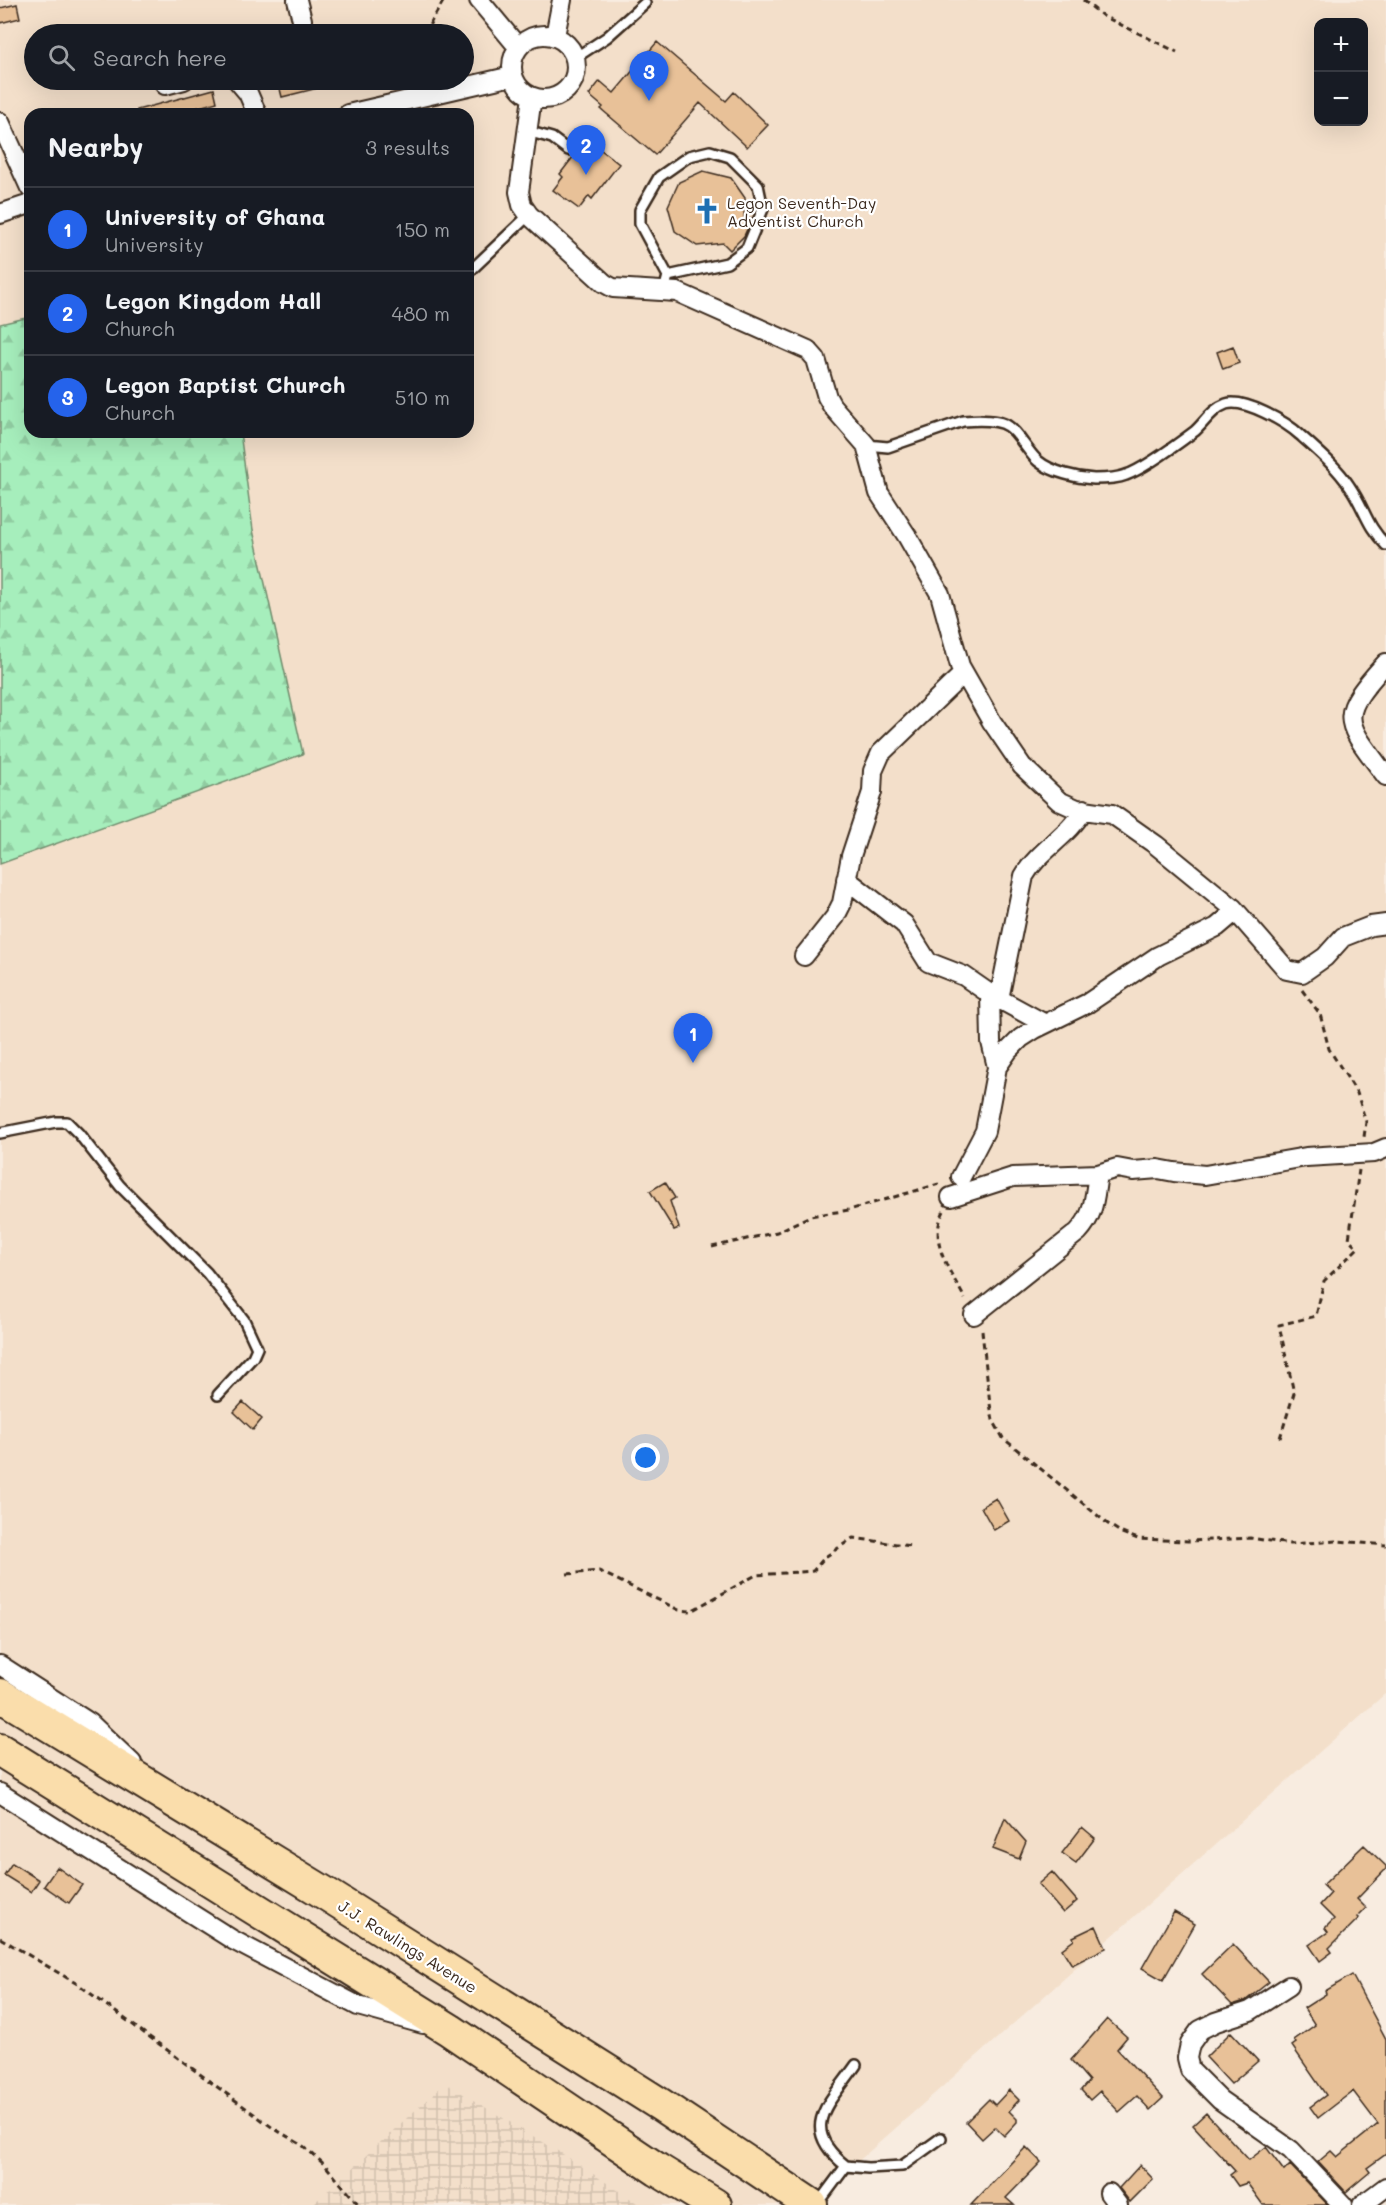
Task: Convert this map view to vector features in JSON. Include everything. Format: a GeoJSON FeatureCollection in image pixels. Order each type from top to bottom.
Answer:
{"type":"FeatureCollection","features":[{"type":"Feature","properties":{"kind":"highway","name":"J.J. Rawlings Avenue"},"geometry":{"type":"LineString","coordinates":[[0,1695],[661,2105],[811,2205]]}},
{"type":"Feature","properties":{"kind":"highway"},"geometry":{"type":"LineString","coordinates":[[0,1750],[450,2030],[658,2170],[715,2205]]}},
{"type":"Feature","properties":{"kind":"street"},"geometry":{"type":"LineString","coordinates":[[297,0],[303,20]]}},
{"type":"Feature","properties":{"kind":"street"},"geometry":{"type":"LineString","coordinates":[[479,0],[518,46]]}},
{"type":"Feature","properties":{"kind":"street"},"geometry":{"type":"LineString","coordinates":[[555,36],[562,0]]}},
{"type":"Feature","properties":{"kind":"street"},"geometry":{"type":"LineString","coordinates":[[545,34],[555,36],[571,49],[575,58],[576,68],[569,87],[552,98],[532,97],[523,92],[513,76],[511,65],[518,46],[535,36],[545,34]]}},
{"type":"Feature","properties":{"kind":"street"},"geometry":{"type":"LineString","coordinates":[[474,85],[513,76]]}},
{"type":"Feature","properties":{"kind":"street"},"geometry":{"type":"LineString","coordinates":[[245,90],[254,108]]}},
{"type":"Feature","properties":{"kind":"street"},"geometry":{"type":"LineString","coordinates":[[374,108],[452,90]]}},
{"type":"Feature","properties":{"kind":"street"},"geometry":{"type":"LineString","coordinates":[[532,97],[519,192],[522,205],[529,215],[604,283],[613,288],[622,290],[666,284],[677,292],[808,350],[816,359],[827,397],[866,445],[879,493],[908,536],[940,594],[956,654],[964,673],[992,722],[1022,766],[1059,801],[1067,805],[1104,812],[1121,819],[1203,881],[1233,908],[1287,970],[1302,973],[1326,957],[1343,937],[1386,923]]}},
{"type":"Feature","properties":{"kind":"street"},"geometry":{"type":"LineString","coordinates":[[0,122],[24,176]]}},
{"type":"Feature","properties":{"kind":"street"},"geometry":{"type":"LineString","coordinates":[[0,213],[24,206]]}},
{"type":"Feature","properties":{"kind":"street"},"geometry":{"type":"LineString","coordinates":[[1386,663],[1360,692],[1351,720],[1354,733],[1386,776]]}},
{"type":"Feature","properties":{"kind":"street"},"geometry":{"type":"LineString","coordinates":[[804,956],[835,917],[842,903],[853,848],[870,799],[876,761],[881,753],[964,673]]}},
{"type":"Feature","properties":{"kind":"street"},"geometry":{"type":"LineString","coordinates":[[997,1068],[991,1042],[995,997],[1024,876],[1034,862],[1078,820],[1084,809]]}},
{"type":"Feature","properties":{"kind":"street"},"geometry":{"type":"LineString","coordinates":[[846,879],[904,924],[928,962],[964,976],[995,997],[1044,1024]]}},
{"type":"Feature","properties":{"kind":"street"},"geometry":{"type":"LineString","coordinates":[[961,1177],[985,1131],[997,1068],[1008,1051],[1021,1038],[1088,1003],[1158,956],[1217,927],[1230,916],[1233,908]]}},
{"type":"Feature","properties":{"kind":"street"},"geometry":{"type":"LineString","coordinates":[[951,1197],[1013,1178],[1098,1174],[1117,1168],[1133,1171],[1162,1169],[1205,1175],[1306,1157],[1374,1153],[1386,1148]]}},
{"type":"Feature","properties":{"kind":"street"},"geometry":{"type":"LineString","coordinates":[[974,1315],[1078,1232],[1087,1222],[1093,1212],[1098,1174]]}},
{"type":"Feature","properties":{"kind":"street"},"geometry":{"type":"LineString","coordinates":[[0,1665],[90,1723],[165,1796]]}},
{"type":"Feature","properties":{"kind":"street"},"geometry":{"type":"LineString","coordinates":[[0,1793],[232,1940],[334,1994],[358,2006],[450,2030]]}},
{"type":"Feature","properties":{"kind":"street"},"geometry":{"type":"LineString","coordinates":[[1289,1986],[1250,2011],[1200,2030],[1190,2044],[1187,2058],[1190,2070],[1220,2100],[1290,2150],[1343,2205]]}},
{"type":"Feature","properties":{"kind":"street"},"geometry":{"type":"LineString","coordinates":[[1362,2205],[1386,2187]]}},
{"type":"Feature","properties":{"kind":"lane"},"geometry":{"type":"LineString","coordinates":[[575,58],[607,37],[645,3]]}},
{"type":"Feature","properties":{"kind":"lane"},"geometry":{"type":"LineString","coordinates":[[527,131],[552,138],[568,150]]}},
{"type":"Feature","properties":{"kind":"lane"},"geometry":{"type":"LineString","coordinates":[[710,151],[730,157],[758,185],[763,209],[747,249],[727,263],[666,284],[640,224],[640,210],[659,177],[689,156],[710,151]]}},
{"type":"Feature","properties":{"kind":"lane"},"geometry":{"type":"LineString","coordinates":[[474,267],[529,215]]}},
{"type":"Feature","properties":{"kind":"lane"},"geometry":{"type":"LineString","coordinates":[[866,445],[888,447],[963,421],[1003,423],[1013,430],[1037,460],[1048,467],[1093,479],[1113,478],[1127,475],[1145,465],[1196,430],[1216,409],[1226,404],[1239,402],[1280,420],[1299,434],[1346,481],[1370,527],[1386,545]]}},
{"type":"Feature","properties":{"kind":"lane"},"geometry":{"type":"LineString","coordinates":[[0,1133],[67,1122],[120,1186],[207,1273],[244,1320],[257,1348],[253,1357],[218,1395]]}},
{"type":"Feature","properties":{"kind":"lane"},"geometry":{"type":"LineString","coordinates":[[856,2065],[824,2111],[819,2126],[821,2137],[828,2148],[846,2166],[868,2168],[902,2166],[941,2138]]}},
{"type":"Feature","properties":{"kind":"lane"},"geometry":{"type":"LineString","coordinates":[[817,2205],[846,2166]]}},
{"type":"Feature","properties":{"kind":"path"},"geometry":{"type":"LineString","coordinates":[[430,24],[444,0]]}},
{"type":"Feature","properties":{"kind":"path"},"geometry":{"type":"LineString","coordinates":[[1083,0],[1103,16],[1176,52]]}},
{"type":"Feature","properties":{"kind":"path"},"geometry":{"type":"LineString","coordinates":[[1300,987],[1320,1014],[1329,1049],[1357,1093],[1366,1122],[1363,1145]]}},
{"type":"Feature","properties":{"kind":"path"},"geometry":{"type":"LineString","coordinates":[[1280,1438],[1294,1393],[1279,1325],[1316,1316],[1324,1281],[1358,1248],[1350,1239],[1360,1169]]}},
{"type":"Feature","properties":{"kind":"path"},"geometry":{"type":"LineString","coordinates":[[712,1247],[777,1232],[810,1216],[849,1210],[961,1177]]}},
{"type":"Feature","properties":{"kind":"path"},"geometry":{"type":"LineString","coordinates":[[951,1197],[940,1218],[938,1242],[940,1250],[982,1329],[993,1420],[1003,1438],[1108,1524],[1122,1533],[1148,1540],[1250,1538],[1290,1544],[1338,1541],[1386,1545]]}},
{"type":"Feature","properties":{"kind":"path"},"geometry":{"type":"LineString","coordinates":[[567,1574],[599,1571],[679,1610],[691,1611],[756,1575],[813,1571],[825,1557],[853,1538],[911,1546]]}},
{"type":"Feature","properties":{"kind":"path"},"geometry":{"type":"LineString","coordinates":[[0,1938],[79,1985],[273,2128],[302,2145],[324,2164],[359,2205]]}},
{"type":"Feature","properties":{"kind":"shaded area"},"geometry":{"type":"Polygon","coordinates":[[[0,0],[1386,0],[1386,1693],[809,2205],[0,2205],[0,0]]]}},
{"type":"Feature","properties":{"kind":"shaded area"},"geometry":{"type":"Polygon","coordinates":[[[445,2083],[566,2156],[640,2205],[312,2205],[445,2083]]]}},
{"type":"Feature","properties":{"kind":"green space"},"geometry":{"type":"Polygon","coordinates":[[[24,318],[24,438],[241,438],[253,530],[303,754],[0,864],[0,324],[24,318]]]}},
{"type":"Feature","properties":{"kind":"building"},"geometry":{"type":"Polygon","coordinates":[[[17,4],[20,18],[0,23],[0,8],[17,4]]]}},
{"type":"Feature","properties":{"kind":"building"},"geometry":{"type":"Polygon","coordinates":[[[657,42],[726,101],[734,92],[768,125],[747,147],[700,103],[655,155],[601,109],[603,107],[589,95],[600,81],[614,93],[657,42]]]}},
{"type":"Feature","properties":{"kind":"building"},"geometry":{"type":"Polygon","coordinates":[[[210,90],[214,90],[217,102],[196,108],[144,108],[210,90]]]}},
{"type":"Feature","properties":{"kind":"building"},"geometry":{"type":"Polygon","coordinates":[[[280,90],[310,90],[282,97],[280,90]]]}},
{"type":"Feature","properties":{"kind":"building"},"geometry":{"type":"Polygon","coordinates":[[[587,139],[619,164],[592,199],[589,196],[579,209],[553,190],[563,177],[560,174],[587,139]]]}},
{"type":"Feature","properties":{"kind":"building","name":"Legon Seventh-Day Adventist Church"},"geometry":{"type":"Polygon","coordinates":[[[703,171],[731,178],[745,198],[744,217],[752,218],[744,236],[730,250],[723,243],[697,246],[675,231],[668,206],[679,182],[703,171]]]}},
{"type":"Feature","properties":{"kind":"building"},"geometry":{"type":"Polygon","coordinates":[[[1233,346],[1239,363],[1223,369],[1217,352],[1233,346]]]}},
{"type":"Feature","properties":{"kind":"building"},"geometry":{"type":"Polygon","coordinates":[[[665,1182],[675,1198],[670,1201],[679,1228],[674,1230],[650,1191],[665,1182]]]}},
{"type":"Feature","properties":{"kind":"building"},"geometry":{"type":"Polygon","coordinates":[[[243,1402],[262,1419],[253,1430],[234,1412],[243,1402]]]}},
{"type":"Feature","properties":{"kind":"building"},"geometry":{"type":"Polygon","coordinates":[[[996,1498],[1009,1521],[994,1530],[981,1507],[996,1498]]]}},
{"type":"Feature","properties":{"kind":"building"},"geometry":{"type":"Polygon","coordinates":[[[1005,1818],[1026,1842],[1019,1859],[993,1849],[1005,1818]]]}},
{"type":"Feature","properties":{"kind":"building"},"geometry":{"type":"Polygon","coordinates":[[[1082,1827],[1095,1838],[1076,1863],[1062,1853],[1082,1827]]]}},
{"type":"Feature","properties":{"kind":"building"},"geometry":{"type":"Polygon","coordinates":[[[1364,1845],[1386,1866],[1386,1869],[1357,1899],[1366,1908],[1357,1917],[1359,1918],[1329,1948],[1332,1952],[1320,1961],[1309,1945],[1328,1932],[1325,1928],[1334,1919],[1320,1905],[1331,1893],[1323,1885],[1364,1845]]]}},
{"type":"Feature","properties":{"kind":"building"},"geometry":{"type":"Polygon","coordinates":[[[12,1863],[39,1880],[31,1892],[4,1875],[12,1863]]]}},
{"type":"Feature","properties":{"kind":"building"},"geometry":{"type":"Polygon","coordinates":[[[57,1867],[82,1885],[69,1903],[44,1886],[57,1867]]]}},
{"type":"Feature","properties":{"kind":"building"},"geometry":{"type":"Polygon","coordinates":[[[1052,1872],[1077,1901],[1063,1913],[1038,1884],[1052,1872]]]}},
{"type":"Feature","properties":{"kind":"building"},"geometry":{"type":"Polygon","coordinates":[[[1174,1912],[1195,1924],[1163,1980],[1142,1968],[1174,1912]]]}},
{"type":"Feature","properties":{"kind":"building"},"geometry":{"type":"Polygon","coordinates":[[[1096,1926],[1106,1948],[1072,1965],[1062,1949],[1074,1940],[1073,1937],[1096,1926]]]}},
{"type":"Feature","properties":{"kind":"building"},"geometry":{"type":"Polygon","coordinates":[[[1233,1944],[1269,1982],[1245,2001],[1232,2005],[1202,1974],[1233,1944]]]}},
{"type":"Feature","properties":{"kind":"building"},"geometry":{"type":"Polygon","coordinates":[[[1352,1975],[1386,2039],[1386,2154],[1367,2168],[1370,2172],[1346,2192],[1318,2162],[1331,2151],[1337,2157],[1378,2124],[1353,2091],[1318,2118],[1310,2107],[1326,2095],[1292,2046],[1296,2043],[1294,2040],[1315,2025],[1304,2008],[1326,1994],[1325,1991],[1352,1975]]]}},
{"type":"Feature","properties":{"kind":"building"},"geometry":{"type":"Polygon","coordinates":[[[1107,2019],[1127,2037],[1117,2049],[1163,2098],[1150,2110],[1137,2096],[1119,2112],[1100,2091],[1090,2100],[1081,2090],[1089,2081],[1071,2060],[1107,2019]]]}},
{"type":"Feature","properties":{"kind":"building"},"geometry":{"type":"Polygon","coordinates":[[[1231,2032],[1258,2061],[1231,2084],[1206,2057],[1231,2032]]]}},
{"type":"Feature","properties":{"kind":"building"},"geometry":{"type":"Polygon","coordinates":[[[1009,2090],[1019,2100],[1009,2111],[1017,2122],[1004,2136],[995,2127],[982,2139],[966,2122],[989,2099],[995,2105],[1009,2090]]]}},
{"type":"Feature","properties":{"kind":"building"},"geometry":{"type":"Polygon","coordinates":[[[1206,2113],[1249,2160],[1266,2147],[1284,2171],[1290,2165],[1328,2205],[1263,2205],[1247,2183],[1238,2186],[1230,2175],[1235,2171],[1193,2125],[1206,2113]]]}},
{"type":"Feature","properties":{"kind":"building"},"geometry":{"type":"Polygon","coordinates":[[[1026,2147],[1041,2162],[1006,2198],[1014,2205],[971,2205],[1026,2147]]]}},
{"type":"Feature","properties":{"kind":"building"},"geometry":{"type":"Polygon","coordinates":[[[1140,2165],[1153,2179],[1130,2202],[1119,2188],[1140,2165]]]}},
{"type":"Feature","properties":{"kind":"place","name":"Legon Baptist Church"},"geometry":{"type":"Point","coordinates":[649,101]}},
{"type":"Feature","properties":{"kind":"place","name":"Legon Kingdom Hall"},"geometry":{"type":"Point","coordinates":[586,175]}},
{"type":"Feature","properties":{"kind":"place","name":"Legon Seventh-Day Adventist Church"},"geometry":{"type":"Point","coordinates":[707,211]}},
{"type":"Feature","properties":{"kind":"place","name":"University of Ghana"},"geometry":{"type":"Point","coordinates":[693,1063]}}]}
